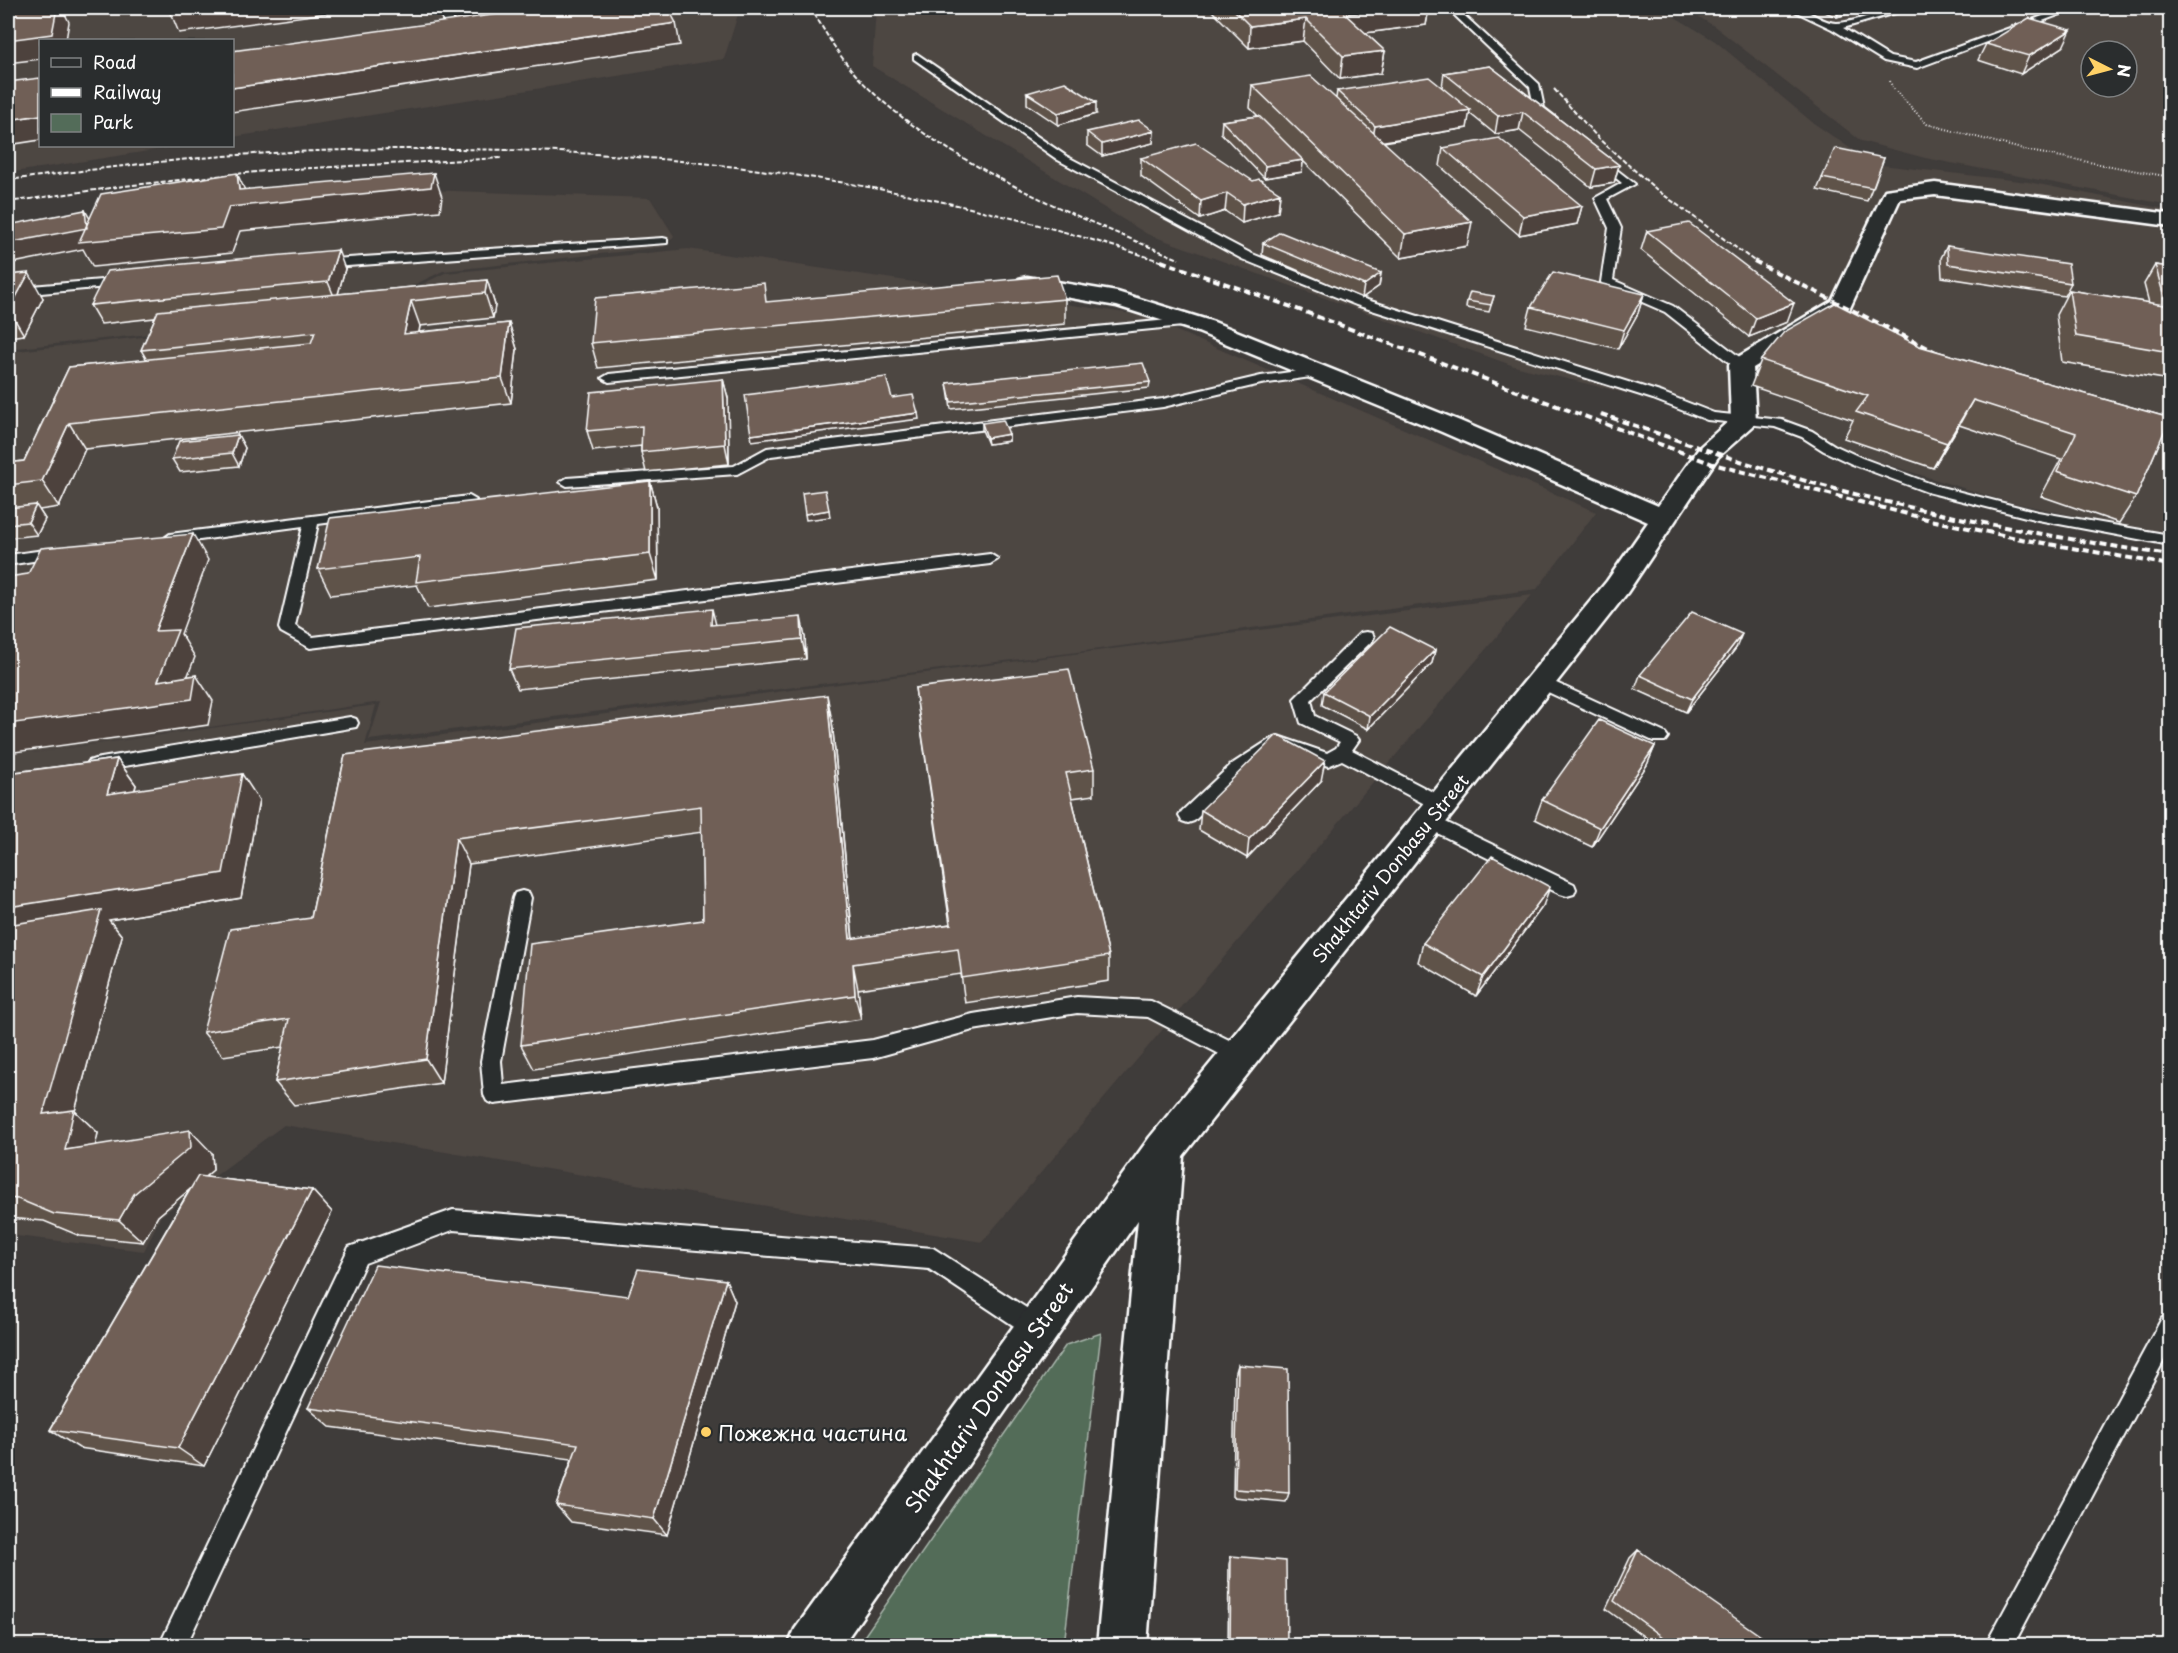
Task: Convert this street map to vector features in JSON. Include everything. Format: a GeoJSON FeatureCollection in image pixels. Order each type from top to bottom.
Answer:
{"type":"FeatureCollection","features":[{"type":"Feature","properties":{"kind":"street"},"geometry":{"type":"LineString","coordinates":[[1744,421],[1741,365],[1841,305],[1892,194],[1935,189],[2170,220]]}},
{"type":"Feature","properties":{"kind":"street"},"geometry":{"type":"LineString","coordinates":[[1027,284],[1103,296],[1147,307],[1189,322],[1320,372],[1555,469],[1664,519]]}},
{"type":"Feature","properties":{"kind":"street","name":"Shakhtariv Donbasu Street"},"geometry":{"type":"LineString","coordinates":[[812,1646],[1164,1150],[1617,587],[1709,452],[1744,421]]}},
{"type":"Feature","properties":{"kind":"street"},"geometry":{"type":"LineString","coordinates":[[1122,1646],[1164,1150]]}},
{"type":"Feature","properties":{"kind":"lane"},"geometry":{"type":"LineString","coordinates":[[422,36],[434,35],[449,27],[446,8]]}},
{"type":"Feature","properties":{"kind":"lane"},"geometry":{"type":"LineString","coordinates":[[1451,8],[1535,86],[1539,109],[1566,131]]}},
{"type":"Feature","properties":{"kind":"lane"},"geometry":{"type":"LineString","coordinates":[[1792,8],[1835,27],[1887,59],[1917,65],[2072,8]]}},
{"type":"Feature","properties":{"kind":"lane"},"geometry":{"type":"LineString","coordinates":[[1835,27],[1903,8]]}},
{"type":"Feature","properties":{"kind":"lane"},"geometry":{"type":"LineString","coordinates":[[917,57],[1062,158],[1246,256],[1360,302],[1658,396],[1712,417],[1777,423],[1807,434],[1829,448],[1857,461],[1932,489],[2038,516],[2170,540]]}},
{"type":"Feature","properties":{"kind":"lane"},"geometry":{"type":"LineString","coordinates":[[1593,154],[1629,184],[1601,198],[1615,228],[1607,282],[1669,309],[1741,365]]}},
{"type":"Feature","properties":{"kind":"lane"},"geometry":{"type":"LineString","coordinates":[[312,265],[429,255],[537,251],[663,241]]}},
{"type":"Feature","properties":{"kind":"lane"},"geometry":{"type":"LineString","coordinates":[[8,292],[136,281]]}},
{"type":"Feature","properties":{"kind":"lane"},"geometry":{"type":"LineString","coordinates":[[609,378],[1189,322]]}},
{"type":"Feature","properties":{"kind":"lane"},"geometry":{"type":"LineString","coordinates":[[567,482],[737,470],[767,452],[1163,403],[1261,380],[1320,372]]}},
{"type":"Feature","properties":{"kind":"lane"},"geometry":{"type":"LineString","coordinates":[[160,540],[469,500]]}},
{"type":"Feature","properties":{"kind":"lane"},"geometry":{"type":"LineString","coordinates":[[312,520],[287,628],[310,643],[990,559]]}},
{"type":"Feature","properties":{"kind":"lane"},"geometry":{"type":"LineString","coordinates":[[8,560],[78,551]]}},
{"type":"Feature","properties":{"kind":"lane"},"geometry":{"type":"LineString","coordinates":[[1188,816],[1238,768],[1278,742],[1328,760],[1342,752],[1350,740],[1307,719],[1302,699],[1366,638]]}},
{"type":"Feature","properties":{"kind":"lane"},"geometry":{"type":"LineString","coordinates":[[1541,682],[1659,736]]}},
{"type":"Feature","properties":{"kind":"lane"},"geometry":{"type":"LineString","coordinates":[[78,767],[350,723]]}},
{"type":"Feature","properties":{"kind":"lane"},"geometry":{"type":"LineString","coordinates":[[1342,752],[1435,813],[1567,890]]}},
{"type":"Feature","properties":{"kind":"lane"},"geometry":{"type":"LineString","coordinates":[[522,898],[491,1061],[494,1095],[873,1049],[973,1022],[1077,1005],[1151,1009],[1240,1055]]}},
{"type":"Feature","properties":{"kind":"lane"},"geometry":{"type":"LineString","coordinates":[[172,1646],[357,1255],[453,1220],[933,1260],[1037,1328]]}},
{"type":"Feature","properties":{"kind":"lane"},"geometry":{"type":"LineString","coordinates":[[1998,1646],[2170,1326]]}},
{"type":"Feature","properties":{"kind":"path"},"geometry":{"type":"LineString","coordinates":[[1887,59],[1892,87],[1927,124],[2029,151],[2170,177]]}},
{"type":"Feature","properties":{"kind":"shaded area"},"geometry":{"type":"Polygon","coordinates":[[[8,8],[740,8],[724,59],[234,137],[234,39],[39,39],[39,147],[175,147],[8,173],[8,8]]]}},
{"type":"Feature","properties":{"kind":"shaded area"},"geometry":{"type":"Polygon","coordinates":[[[876,8],[1660,8],[1715,41],[1812,122],[1873,164],[2028,182],[2170,210],[2170,536],[2005,501],[1765,427],[1514,366],[1147,234],[872,66],[876,8]]]}},
{"type":"Feature","properties":{"kind":"shaded area"},"geometry":{"type":"Polygon","coordinates":[[[1684,8],[2170,8],[2170,205],[1925,158],[1861,141],[1714,26],[1684,8]]]}},
{"type":"Feature","properties":{"kind":"shaded area"},"geometry":{"type":"Polygon","coordinates":[[[288,185],[650,198],[674,236],[664,247],[443,271],[357,312],[8,349],[8,229],[288,185]]]}},
{"type":"Feature","properties":{"kind":"shaded area"},"geometry":{"type":"Polygon","coordinates":[[[688,249],[1140,315],[1596,512],[1537,589],[1070,653],[369,740],[381,702],[32,753],[376,705],[365,745],[1532,595],[982,1242],[284,1125],[161,1216],[144,1251],[8,1235],[8,352],[365,312],[445,273],[688,249]]]}},
{"type":"Feature","properties":{"kind":"green space"},"geometry":{"type":"Polygon","coordinates":[[[1101,1333],[1064,1645],[858,1645],[1066,1345],[1101,1333]]]}},
{"type":"Feature","properties":{"kind":"building"},"geometry":{"type":"Polygon","coordinates":[[[8,8],[57,8],[52,34],[8,40],[8,8]]]}},
{"type":"Feature","properties":{"kind":"building"},"geometry":{"type":"Polygon","coordinates":[[[170,8],[195,8],[170,11],[170,8]]]}},
{"type":"Feature","properties":{"kind":"building"},"geometry":{"type":"Polygon","coordinates":[[[543,8],[668,8],[676,23],[234,88],[234,51],[543,8]]]}},
{"type":"Feature","properties":{"kind":"building"},"geometry":{"type":"Polygon","coordinates":[[[1232,8],[1400,8],[1345,14],[1385,51],[1343,56],[1306,19],[1250,26],[1232,8]]]}},
{"type":"Feature","properties":{"kind":"building"},"geometry":{"type":"Polygon","coordinates":[[[2029,18],[2071,30],[2029,56],[1986,44],[2029,18]]]}},
{"type":"Feature","properties":{"kind":"building"},"geometry":{"type":"Polygon","coordinates":[[[1490,66],[1619,165],[1596,169],[1523,112],[1498,116],[1444,73],[1490,66]]]}},
{"type":"Feature","properties":{"kind":"building"},"geometry":{"type":"Polygon","coordinates":[[[1311,76],[1472,222],[1405,234],[1252,85],[1311,76]]]}},
{"type":"Feature","properties":{"kind":"building"},"geometry":{"type":"Polygon","coordinates":[[[1429,77],[1470,110],[1375,126],[1337,91],[1429,77]]]}},
{"type":"Feature","properties":{"kind":"building"},"geometry":{"type":"Polygon","coordinates":[[[39,78],[39,115],[8,120],[8,82],[39,78]]]}},
{"type":"Feature","properties":{"kind":"building"},"geometry":{"type":"Polygon","coordinates":[[[1065,82],[1096,102],[1058,113],[1027,93],[1065,82]]]}},
{"type":"Feature","properties":{"kind":"building"},"geometry":{"type":"Polygon","coordinates":[[[1259,116],[1303,160],[1265,166],[1222,121],[1259,116]]]}},
{"type":"Feature","properties":{"kind":"building"},"geometry":{"type":"Polygon","coordinates":[[[1139,120],[1154,131],[1102,144],[1087,132],[1139,120]]]}},
{"type":"Feature","properties":{"kind":"building"},"geometry":{"type":"Polygon","coordinates":[[[1499,138],[1582,206],[1523,216],[1443,148],[1499,138]]]}},
{"type":"Feature","properties":{"kind":"building"},"geometry":{"type":"Polygon","coordinates":[[[1196,143],[1253,181],[1259,179],[1280,193],[1243,204],[1227,193],[1201,201],[1141,158],[1196,143]]]}},
{"type":"Feature","properties":{"kind":"building"},"geometry":{"type":"Polygon","coordinates":[[[1835,148],[1884,158],[1873,188],[1822,178],[1835,148]]]}},
{"type":"Feature","properties":{"kind":"building"},"geometry":{"type":"Polygon","coordinates":[[[237,173],[239,190],[434,173],[431,187],[229,207],[221,229],[79,242],[101,194],[237,173]]]}},
{"type":"Feature","properties":{"kind":"building"},"geometry":{"type":"Polygon","coordinates":[[[85,210],[87,228],[8,243],[8,225],[85,210]]]}},
{"type":"Feature","properties":{"kind":"building"},"geometry":{"type":"Polygon","coordinates":[[[1689,223],[1794,303],[1756,318],[1647,231],[1689,223]]]}},
{"type":"Feature","properties":{"kind":"building"},"geometry":{"type":"Polygon","coordinates":[[[1280,232],[1381,273],[1364,285],[1263,243],[1280,232]]]}},
{"type":"Feature","properties":{"kind":"building"},"geometry":{"type":"Polygon","coordinates":[[[1947,246],[2068,264],[2071,283],[1948,264],[1947,246]]]}},
{"type":"Feature","properties":{"kind":"building"},"geometry":{"type":"Polygon","coordinates":[[[338,250],[328,282],[90,305],[107,271],[338,250]]]}},
{"type":"Feature","properties":{"kind":"building"},"geometry":{"type":"Polygon","coordinates":[[[2155,265],[2170,267],[2170,301],[2165,300],[2155,265]]]}},
{"type":"Feature","properties":{"kind":"building"},"geometry":{"type":"Polygon","coordinates":[[[1553,272],[1644,294],[1624,330],[1531,307],[1553,272]]]}},
{"type":"Feature","properties":{"kind":"building"},"geometry":{"type":"Polygon","coordinates":[[[29,273],[9,310],[8,310],[8,275],[29,273]]]}},
{"type":"Feature","properties":{"kind":"building"},"geometry":{"type":"Polygon","coordinates":[[[1057,275],[1065,299],[591,343],[595,298],[764,283],[766,302],[1057,275]]]}},
{"type":"Feature","properties":{"kind":"building"},"geometry":{"type":"Polygon","coordinates":[[[487,280],[485,293],[411,301],[404,334],[509,323],[502,378],[69,423],[42,481],[8,485],[8,463],[24,461],[69,367],[311,343],[315,332],[141,350],[158,311],[487,280]]]}},
{"type":"Feature","properties":{"kind":"building"},"geometry":{"type":"Polygon","coordinates":[[[2069,290],[2170,306],[2170,352],[2076,336],[2069,290]]]}},
{"type":"Feature","properties":{"kind":"building"},"geometry":{"type":"Polygon","coordinates":[[[1470,292],[1494,296],[1491,305],[1467,301],[1470,292]]]}},
{"type":"Feature","properties":{"kind":"building"},"geometry":{"type":"Polygon","coordinates":[[[1835,303],[1919,346],[2170,418],[2136,497],[2057,471],[2076,433],[1973,400],[1947,443],[1856,412],[1868,396],[1761,360],[1784,332],[1835,303]]]}},
{"type":"Feature","properties":{"kind":"building"},"geometry":{"type":"Polygon","coordinates":[[[1143,363],[1150,382],[951,402],[947,383],[1143,363]]]}},
{"type":"Feature","properties":{"kind":"building"},"geometry":{"type":"Polygon","coordinates":[[[886,377],[892,398],[913,395],[918,413],[751,435],[745,395],[886,377]]]}},
{"type":"Feature","properties":{"kind":"building"},"geometry":{"type":"Polygon","coordinates":[[[723,379],[725,444],[641,452],[642,426],[587,431],[591,392],[723,379]]]}},
{"type":"Feature","properties":{"kind":"building"},"geometry":{"type":"Polygon","coordinates":[[[1003,420],[1009,434],[987,438],[982,423],[1003,420]]]}},
{"type":"Feature","properties":{"kind":"building"},"geometry":{"type":"Polygon","coordinates":[[[238,435],[232,453],[172,459],[179,441],[238,435]]]}},
{"type":"Feature","properties":{"kind":"building"},"geometry":{"type":"Polygon","coordinates":[[[650,481],[650,554],[416,582],[420,557],[318,569],[330,518],[650,481]]]}},
{"type":"Feature","properties":{"kind":"building"},"geometry":{"type":"Polygon","coordinates":[[[825,490],[829,510],[805,514],[802,493],[825,490]]]}},
{"type":"Feature","properties":{"kind":"building"},"geometry":{"type":"Polygon","coordinates":[[[36,505],[28,522],[8,524],[8,508],[36,505]]]}},
{"type":"Feature","properties":{"kind":"building"},"geometry":{"type":"Polygon","coordinates":[[[193,534],[155,631],[178,630],[158,681],[196,675],[192,699],[8,724],[8,577],[28,574],[41,548],[193,534]]]}},
{"type":"Feature","properties":{"kind":"building"},"geometry":{"type":"Polygon","coordinates":[[[712,609],[711,625],[801,617],[802,639],[509,669],[516,628],[712,609]]]}},
{"type":"Feature","properties":{"kind":"building"},"geometry":{"type":"Polygon","coordinates":[[[1692,612],[1742,634],[1692,699],[1640,675],[1692,612]]]}},
{"type":"Feature","properties":{"kind":"building"},"geometry":{"type":"Polygon","coordinates":[[[1390,627],[1435,650],[1370,716],[1324,692],[1390,627]]]}},
{"type":"Feature","properties":{"kind":"building"},"geometry":{"type":"Polygon","coordinates":[[[1069,669],[1094,769],[1066,773],[1109,956],[962,978],[958,949],[853,964],[855,995],[521,1045],[530,944],[703,920],[701,806],[456,838],[426,1059],[275,1082],[289,1019],[203,1032],[230,929],[311,918],[345,755],[827,695],[850,939],[951,924],[915,688],[1069,669]]]}},
{"type":"Feature","properties":{"kind":"building"},"geometry":{"type":"Polygon","coordinates":[[[1599,720],[1655,746],[1600,828],[1542,800],[1599,720]]]}},
{"type":"Feature","properties":{"kind":"building"},"geometry":{"type":"Polygon","coordinates":[[[1277,735],[1325,761],[1249,839],[1201,810],[1277,735]]]}},
{"type":"Feature","properties":{"kind":"building"},"geometry":{"type":"Polygon","coordinates":[[[117,759],[107,794],[242,774],[223,873],[8,907],[8,773],[117,759]]]}},
{"type":"Feature","properties":{"kind":"building"},"geometry":{"type":"Polygon","coordinates":[[[1492,856],[1550,887],[1483,977],[1423,943],[1492,856]]]}},
{"type":"Feature","properties":{"kind":"building"},"geometry":{"type":"Polygon","coordinates":[[[101,910],[43,1114],[74,1110],[65,1150],[190,1130],[191,1147],[134,1194],[119,1220],[54,1214],[18,1199],[8,1198],[8,925],[101,910]]]}},
{"type":"Feature","properties":{"kind":"building"},"geometry":{"type":"Polygon","coordinates":[[[198,1176],[312,1190],[178,1448],[50,1430],[198,1176]]]}},
{"type":"Feature","properties":{"kind":"building"},"geometry":{"type":"Polygon","coordinates":[[[375,1265],[628,1296],[638,1269],[726,1280],[654,1519],[556,1505],[578,1444],[308,1408],[375,1265]]]}},
{"type":"Feature","properties":{"kind":"building"},"geometry":{"type":"Polygon","coordinates":[[[1238,1365],[1288,1369],[1289,1493],[1235,1489],[1238,1365]]]}},
{"type":"Feature","properties":{"kind":"building"},"geometry":{"type":"Polygon","coordinates":[[[1638,1550],[1768,1641],[1766,1646],[1675,1646],[1614,1601],[1638,1550]]]}},
{"type":"Feature","properties":{"kind":"building"},"geometry":{"type":"Polygon","coordinates":[[[1231,1556],[1286,1561],[1287,1646],[1230,1646],[1231,1556]]]}},
{"type":"Feature","properties":{"kind":"railway"},"geometry":{"type":"LineString","coordinates":[[811,8],[838,52],[857,76],[888,106],[924,133],[965,159],[1052,204],[1179,259]]}},
{"type":"Feature","properties":{"kind":"railway"},"geometry":{"type":"LineString","coordinates":[[1554,89],[1600,140],[1657,190],[1755,261]]}},
{"type":"Feature","properties":{"kind":"railway"},"geometry":{"type":"LineString","coordinates":[[8,180],[254,154],[371,149],[602,154],[716,165],[829,180],[942,202],[1054,229],[1166,263]]}},
{"type":"Feature","properties":{"kind":"railway"},"geometry":{"type":"LineString","coordinates":[[8,202],[132,185],[274,170],[502,158]]}},
{"type":"Feature","properties":{"kind":"railway"},"geometry":{"type":"LineString","coordinates":[[1161,261],[1278,302],[1713,464],[1930,520],[2026,540],[2170,565]]}},
{"type":"Feature","properties":{"kind":"railway"},"geometry":{"type":"LineString","coordinates":[[1755,261],[1948,358]]}},
{"type":"Feature","properties":{"kind":"railway"},"geometry":{"type":"LineString","coordinates":[[1601,414],[1760,467],[1857,495],[1990,524],[2170,555]]}},
{"type":"Feature","properties":{"kind":"place","name":"Пожежна частина"},"geometry":{"type":"Point","coordinates":[706,1432]}}]}
